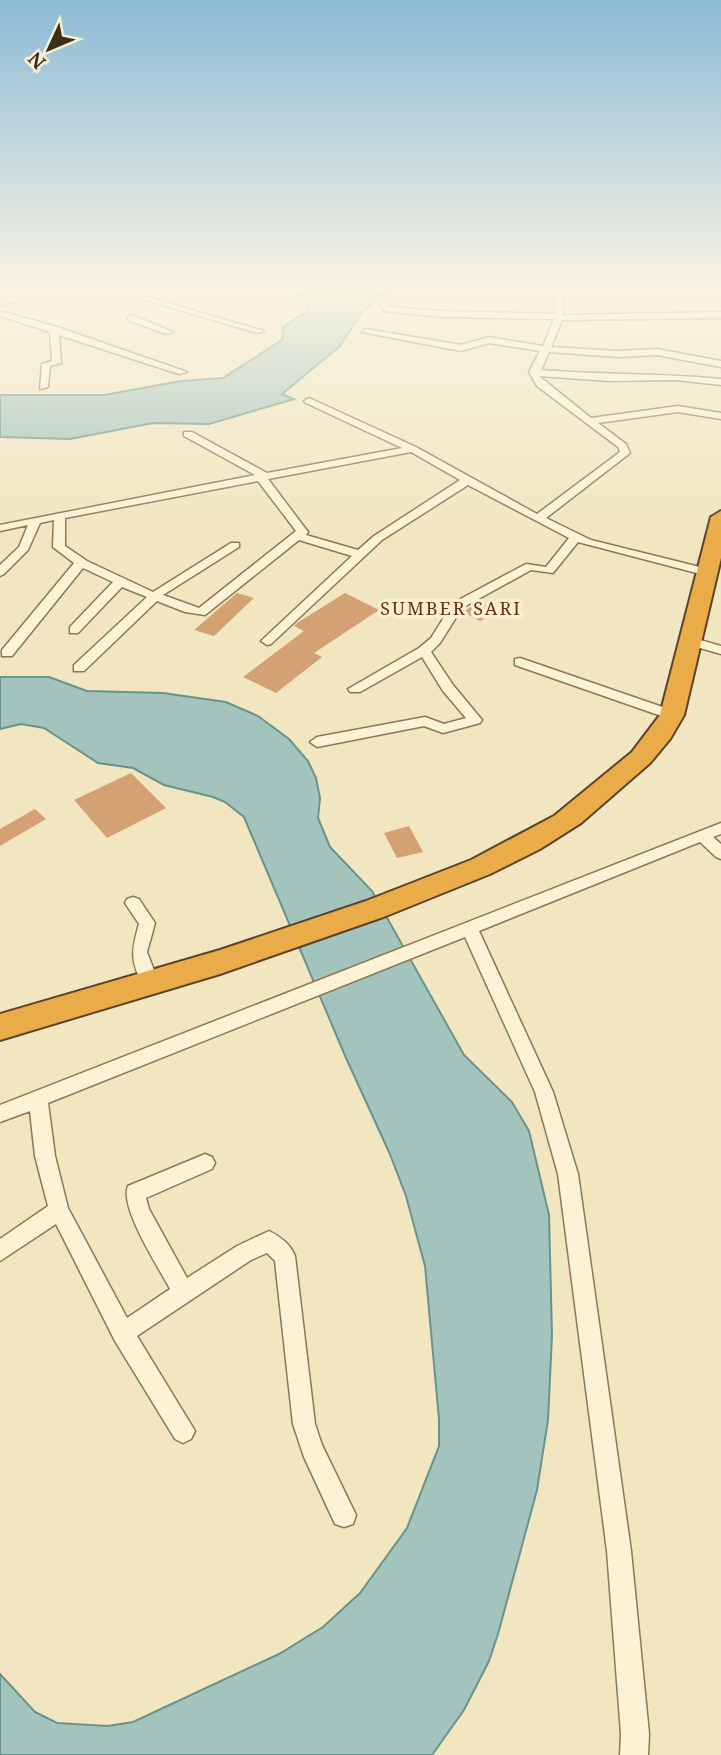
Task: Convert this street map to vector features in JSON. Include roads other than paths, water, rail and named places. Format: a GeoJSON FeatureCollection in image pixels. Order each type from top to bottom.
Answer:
{"type":"FeatureCollection","features":[{"type":"Feature","properties":{"kind":"highway"},"geometry":{"type":"LineString","coordinates":[[0,1027],[255,953],[422,892],[495,860],[554,828],[584,807],[642,757],[663,734],[672,715],[721,517]]}},
{"type":"Feature","properties":{"kind":"street"},"geometry":{"type":"LineString","coordinates":[[43,387],[46,372]]}},
{"type":"Feature","properties":{"kind":"street"},"geometry":{"type":"LineString","coordinates":[[538,519],[625,453],[622,446],[540,384],[534,372],[609,378],[676,377],[721,382]]}},
{"type":"Feature","properties":{"kind":"street"},"geometry":{"type":"LineString","coordinates":[[309,401],[412,449],[538,519],[576,537],[606,549],[708,572]]}},
{"type":"Feature","properties":{"kind":"street"},"geometry":{"type":"LineString","coordinates":[[590,421],[678,409],[721,416]]}},
{"type":"Feature","properties":{"kind":"street"},"geometry":{"type":"LineString","coordinates":[[60,514],[59,547],[121,581],[201,612],[298,536],[302,530],[263,476],[188,434]]}},
{"type":"Feature","properties":{"kind":"street"},"geometry":{"type":"LineString","coordinates":[[0,528],[60,514],[412,449]]}},
{"type":"Feature","properties":{"kind":"street"},"geometry":{"type":"LineString","coordinates":[[267,641],[378,538],[468,480]]}},
{"type":"Feature","properties":{"kind":"street"},"geometry":{"type":"LineString","coordinates":[[0,572],[24,548],[36,520]]}},
{"type":"Feature","properties":{"kind":"street"},"geometry":{"type":"LineString","coordinates":[[298,536],[359,554]]}},
{"type":"Feature","properties":{"kind":"street"},"geometry":{"type":"LineString","coordinates":[[355,689],[424,651],[436,640],[457,606],[530,566],[549,571],[576,537]]}},
{"type":"Feature","properties":{"kind":"street"},"geometry":{"type":"LineString","coordinates":[[79,668],[155,595],[199,570],[234,545]]}},
{"type":"Feature","properties":{"kind":"street"},"geometry":{"type":"LineString","coordinates":[[7,653],[82,562]]}},
{"type":"Feature","properties":{"kind":"street"},"geometry":{"type":"LineString","coordinates":[[74,630],[121,581]]}},
{"type":"Feature","properties":{"kind":"street"},"geometry":{"type":"LineString","coordinates":[[690,641],[721,650]]}},
{"type":"Feature","properties":{"kind":"street"},"geometry":{"type":"LineString","coordinates":[[317,742],[425,721],[443,729],[473,722],[475,718],[448,688],[424,651]]}},
{"type":"Feature","properties":{"kind":"street"},"geometry":{"type":"LineString","coordinates":[[520,662],[672,715]]}},
{"type":"Feature","properties":{"kind":"street"},"geometry":{"type":"LineString","coordinates":[[0,1114],[721,828]]}},
{"type":"Feature","properties":{"kind":"street"},"geometry":{"type":"LineString","coordinates":[[701,835],[721,853]]}},
{"type":"Feature","properties":{"kind":"street"},"geometry":{"type":"LineString","coordinates":[[133,903],[147,923],[139,952],[150,983]]}},
{"type":"Feature","properties":{"kind":"street"},"geometry":{"type":"LineString","coordinates":[[469,928],[544,1092],[568,1174],[619,1550],[635,1734],[634,1755]]}},
{"type":"Feature","properties":{"kind":"street"},"geometry":{"type":"LineString","coordinates":[[38,1099],[45,1156],[59,1210],[123,1333],[183,1431]]}},
{"type":"Feature","properties":{"kind":"street"},"geometry":{"type":"LineString","coordinates":[[183,1292],[140,1212],[135,1193],[205,1163]]}},
{"type":"Feature","properties":{"kind":"street"},"geometry":{"type":"LineString","coordinates":[[0,1251],[59,1210]]}},
{"type":"Feature","properties":{"kind":"street"},"geometry":{"type":"LineString","coordinates":[[123,1333],[260,1243],[269,1241],[275,1244],[285,1256],[304,1424],[312,1449],[344,1515]]}},
{"type":"Feature","properties":{"kind":"water"},"geometry":{"type":"Polygon","coordinates":[[[232,372],[309,372],[282,394],[294,399],[209,424],[153,423],[70,439],[0,437],[0,395],[104,395],[181,381],[223,378],[232,372]]]}},
{"type":"Feature","properties":{"kind":"water"},"geometry":{"type":"Polygon","coordinates":[[[0,677],[49,677],[87,691],[163,693],[226,702],[258,716],[289,739],[308,761],[316,778],[320,798],[318,818],[330,847],[372,891],[464,1055],[512,1102],[529,1131],[549,1215],[552,1335],[548,1420],[537,1490],[489,1661],[464,1710],[432,1755],[0,1755],[0,1674],[35,1712],[57,1723],[108,1726],[133,1722],[279,1654],[323,1627],[360,1593],[407,1528],[439,1446],[439,1419],[425,1266],[406,1196],[244,817],[225,802],[213,797],[164,785],[133,768],[98,763],[44,728],[21,724],[0,729],[0,677]]]}},
{"type":"Feature","properties":{"kind":"district","name":"SUMBER SARI"},"geometry":{"type":"Point","coordinates":[451,608]}}]}
